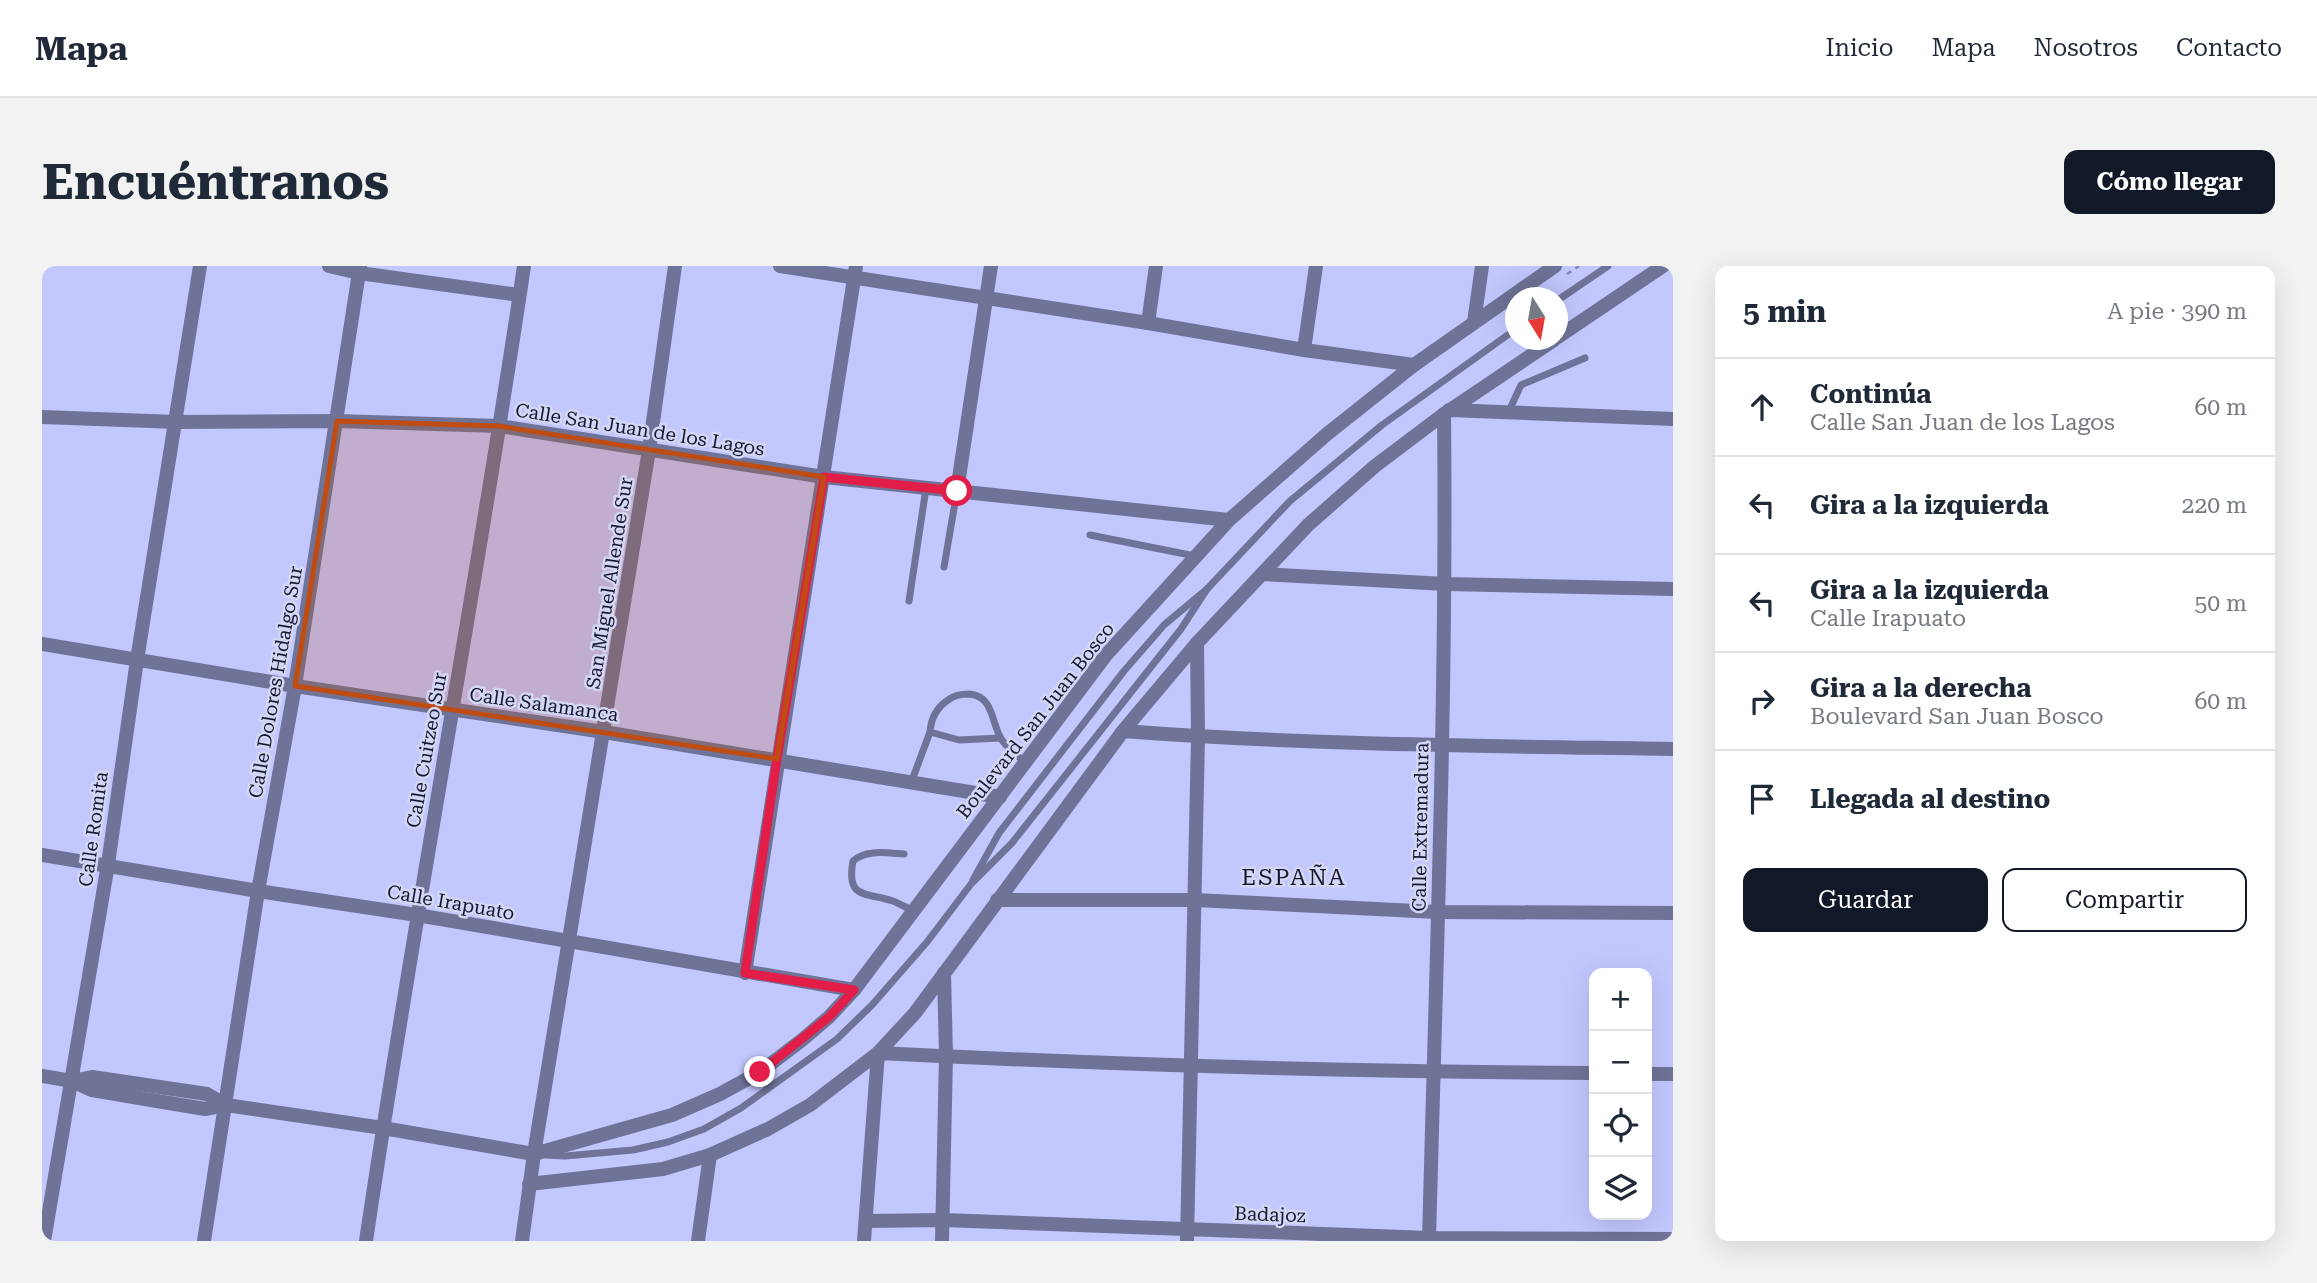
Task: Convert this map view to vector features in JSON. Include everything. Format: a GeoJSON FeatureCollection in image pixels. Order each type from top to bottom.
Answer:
{"type":"FeatureCollection","features":[{"type":"Feature","properties":{"kind":"street","name":"Calle Romita"},"geometry":{"type":"LineString","coordinates":[[44,1241],[108,864],[137,660],[200,266]]}},
{"type":"Feature","properties":{"kind":"street"},"geometry":{"type":"LineString","coordinates":[[329,266],[519,295]]}},
{"type":"Feature","properties":{"kind":"street","name":"Calle Cuitzeo Sur"},"geometry":{"type":"LineString","coordinates":[[366,1241],[524,266]]}},
{"type":"Feature","properties":{"kind":"street","name":"San Miguel Allende Sur"},"geometry":{"type":"LineString","coordinates":[[522,1241],[529,1184],[649,450],[675,266]]}},
{"type":"Feature","properties":{"kind":"street"},"geometry":{"type":"LineString","coordinates":[[780,266],[855,272],[985,298],[1304,350],[1414,365]]}},
{"type":"Feature","properties":{"kind":"street"},"geometry":{"type":"LineString","coordinates":[[957,491],[991,266]]}},
{"type":"Feature","properties":{"kind":"street"},"geometry":{"type":"LineString","coordinates":[[1148,323],[1156,266]]}},
{"type":"Feature","properties":{"kind":"street"},"geometry":{"type":"LineString","coordinates":[[1304,350],[1316,266]]}},
{"type":"Feature","properties":{"kind":"street"},"geometry":{"type":"LineString","coordinates":[[1474,322],[1482,266]]}},
{"type":"Feature","properties":{"kind":"street","name":"Boulevard San Juan Bosco"},"geometry":{"type":"LineString","coordinates":[[534,1154],[672,1115],[720,1094],[760,1072],[829,1017],[854,990],[1106,655],[1228,520],[1327,434],[1414,365],[1555,266]]}},
{"type":"Feature","properties":{"kind":"street"},"geometry":{"type":"LineString","coordinates":[[1568,330],[1663,266]]}},
{"type":"Feature","properties":{"kind":"street","name":"Calle Dolores Hidalgo Sur"},"geometry":{"type":"LineString","coordinates":[[204,1241],[258,891],[295,686],[360,269]]}},
{"type":"Feature","properties":{"kind":"street"},"geometry":{"type":"LineString","coordinates":[[745,973],[855,272]]}},
{"type":"Feature","properties":{"kind":"street"},"geometry":{"type":"LineString","coordinates":[[529,1184],[663,1169],[710,1155],[768,1129],[810,1105],[878,1053],[915,1013],[1123,731],[1196,643],[1337,498],[1446,412],[1538,350]]}},
{"type":"Feature","properties":{"kind":"street"},"geometry":{"type":"LineString","coordinates":[[1446,412],[1673,419]]}},
{"type":"Feature","properties":{"kind":"street","name":"Calle Extremadura"},"geometry":{"type":"LineString","coordinates":[[1429,1239],[1446,584],[1446,412]]}},
{"type":"Feature","properties":{"kind":"street","name":"Calle San Juan de los Lagos"},"geometry":{"type":"LineString","coordinates":[[42,417],[177,422],[337,421],[499,426],[824,477],[1228,520]]}},
{"type":"Feature","properties":{"kind":"street"},"geometry":{"type":"LineString","coordinates":[[1262,574],[1446,584],[1673,589]]}},
{"type":"Feature","properties":{"kind":"street"},"geometry":{"type":"LineString","coordinates":[[1187,1236],[1193,1066],[1198,737],[1196,643]]}},
{"type":"Feature","properties":{"kind":"street","name":"Calle Salamanca"},"geometry":{"type":"LineString","coordinates":[[42,644],[295,686],[777,759],[1000,797]]}},
{"type":"Feature","properties":{"kind":"street"},"geometry":{"type":"LineString","coordinates":[[1123,731],[1198,737],[1441,746],[1673,749]]}},
{"type":"Feature","properties":{"kind":"street","name":"Calle Irapuato"},"geometry":{"type":"LineString","coordinates":[[42,855],[417,915],[854,990]]}},
{"type":"Feature","properties":{"kind":"street"},"geometry":{"type":"LineString","coordinates":[[997,900],[1195,900],[1437,912],[1673,913]]}},
{"type":"Feature","properties":{"kind":"street"},"geometry":{"type":"LineString","coordinates":[[942,1241],[946,1056],[944,973]]}},
{"type":"Feature","properties":{"kind":"street"},"geometry":{"type":"LineString","coordinates":[[878,1053],[1193,1066],[1589,1073]]}},
{"type":"Feature","properties":{"kind":"street"},"geometry":{"type":"LineString","coordinates":[[864,1241],[878,1053]]}},
{"type":"Feature","properties":{"kind":"street"},"geometry":{"type":"LineString","coordinates":[[1652,1074],[1673,1074]]}},
{"type":"Feature","properties":{"kind":"street"},"geometry":{"type":"LineString","coordinates":[[42,1076],[72,1080],[92,1077],[207,1094],[226,1105],[534,1154]]}},
{"type":"Feature","properties":{"kind":"street"},"geometry":{"type":"LineString","coordinates":[[698,1241],[710,1155]]}},
{"type":"Feature","properties":{"kind":"street","name":"Badajoz"},"geometry":{"type":"LineString","coordinates":[[867,1221],[943,1220],[1187,1236],[1673,1239]]}},
{"type":"Feature","properties":{"kind":"lane"},"geometry":{"type":"LineString","coordinates":[[1568,293],[1608,266]]}},
{"type":"Feature","properties":{"kind":"lane"},"geometry":{"type":"LineString","coordinates":[[971,884],[999,833],[1124,671],[1164,625],[1207,589],[1290,501],[1382,425],[1505,337]]}},
{"type":"Feature","properties":{"kind":"lane"},"geometry":{"type":"LineString","coordinates":[[1508,413],[1521,385],[1585,358]]}},
{"type":"Feature","properties":{"kind":"lane"},"geometry":{"type":"LineString","coordinates":[[909,601],[926,488]]}},
{"type":"Feature","properties":{"kind":"lane"},"geometry":{"type":"LineString","coordinates":[[944,567],[957,491]]}},
{"type":"Feature","properties":{"kind":"lane"},"geometry":{"type":"LineString","coordinates":[[1090,535],[1195,556]]}},
{"type":"Feature","properties":{"kind":"lane"},"geometry":{"type":"LineString","coordinates":[[534,1154],[565,1156],[633,1150],[668,1142],[704,1129],[741,1108],[837,1039],[864,1014],[927,942],[971,884],[1017,836],[1181,629],[1207,589]]}},
{"type":"Feature","properties":{"kind":"lane"},"geometry":{"type":"LineString","coordinates":[[911,783],[930,732],[931,722],[941,705],[953,696],[966,694],[981,698],[996,721],[1000,738],[1026,763]]}},
{"type":"Feature","properties":{"kind":"lane"},"geometry":{"type":"LineString","coordinates":[[930,732],[959,740],[1000,738]]}},
{"type":"Feature","properties":{"kind":"lane"},"geometry":{"type":"LineString","coordinates":[[904,854],[878,853],[858,857],[853,861],[851,879],[853,887],[859,893],[892,901],[914,911]]}},
{"type":"Feature","properties":{"kind":"highlighted area"},"geometry":{"type":"Polygon","coordinates":[[[337,421],[499,426],[824,477],[777,759],[295,686],[337,421]]]}},
{"type":"Feature","properties":{"kind":"district","name":"ESPAÑA"},"geometry":{"type":"Point","coordinates":[1294,877]}},
{"type":"Feature","properties":{"kind":"route"},"geometry":{"type":"LineString","coordinates":[[760,1072],[829,1017],[854,990],[745,973],[824,477],[957,491]]}}]}
